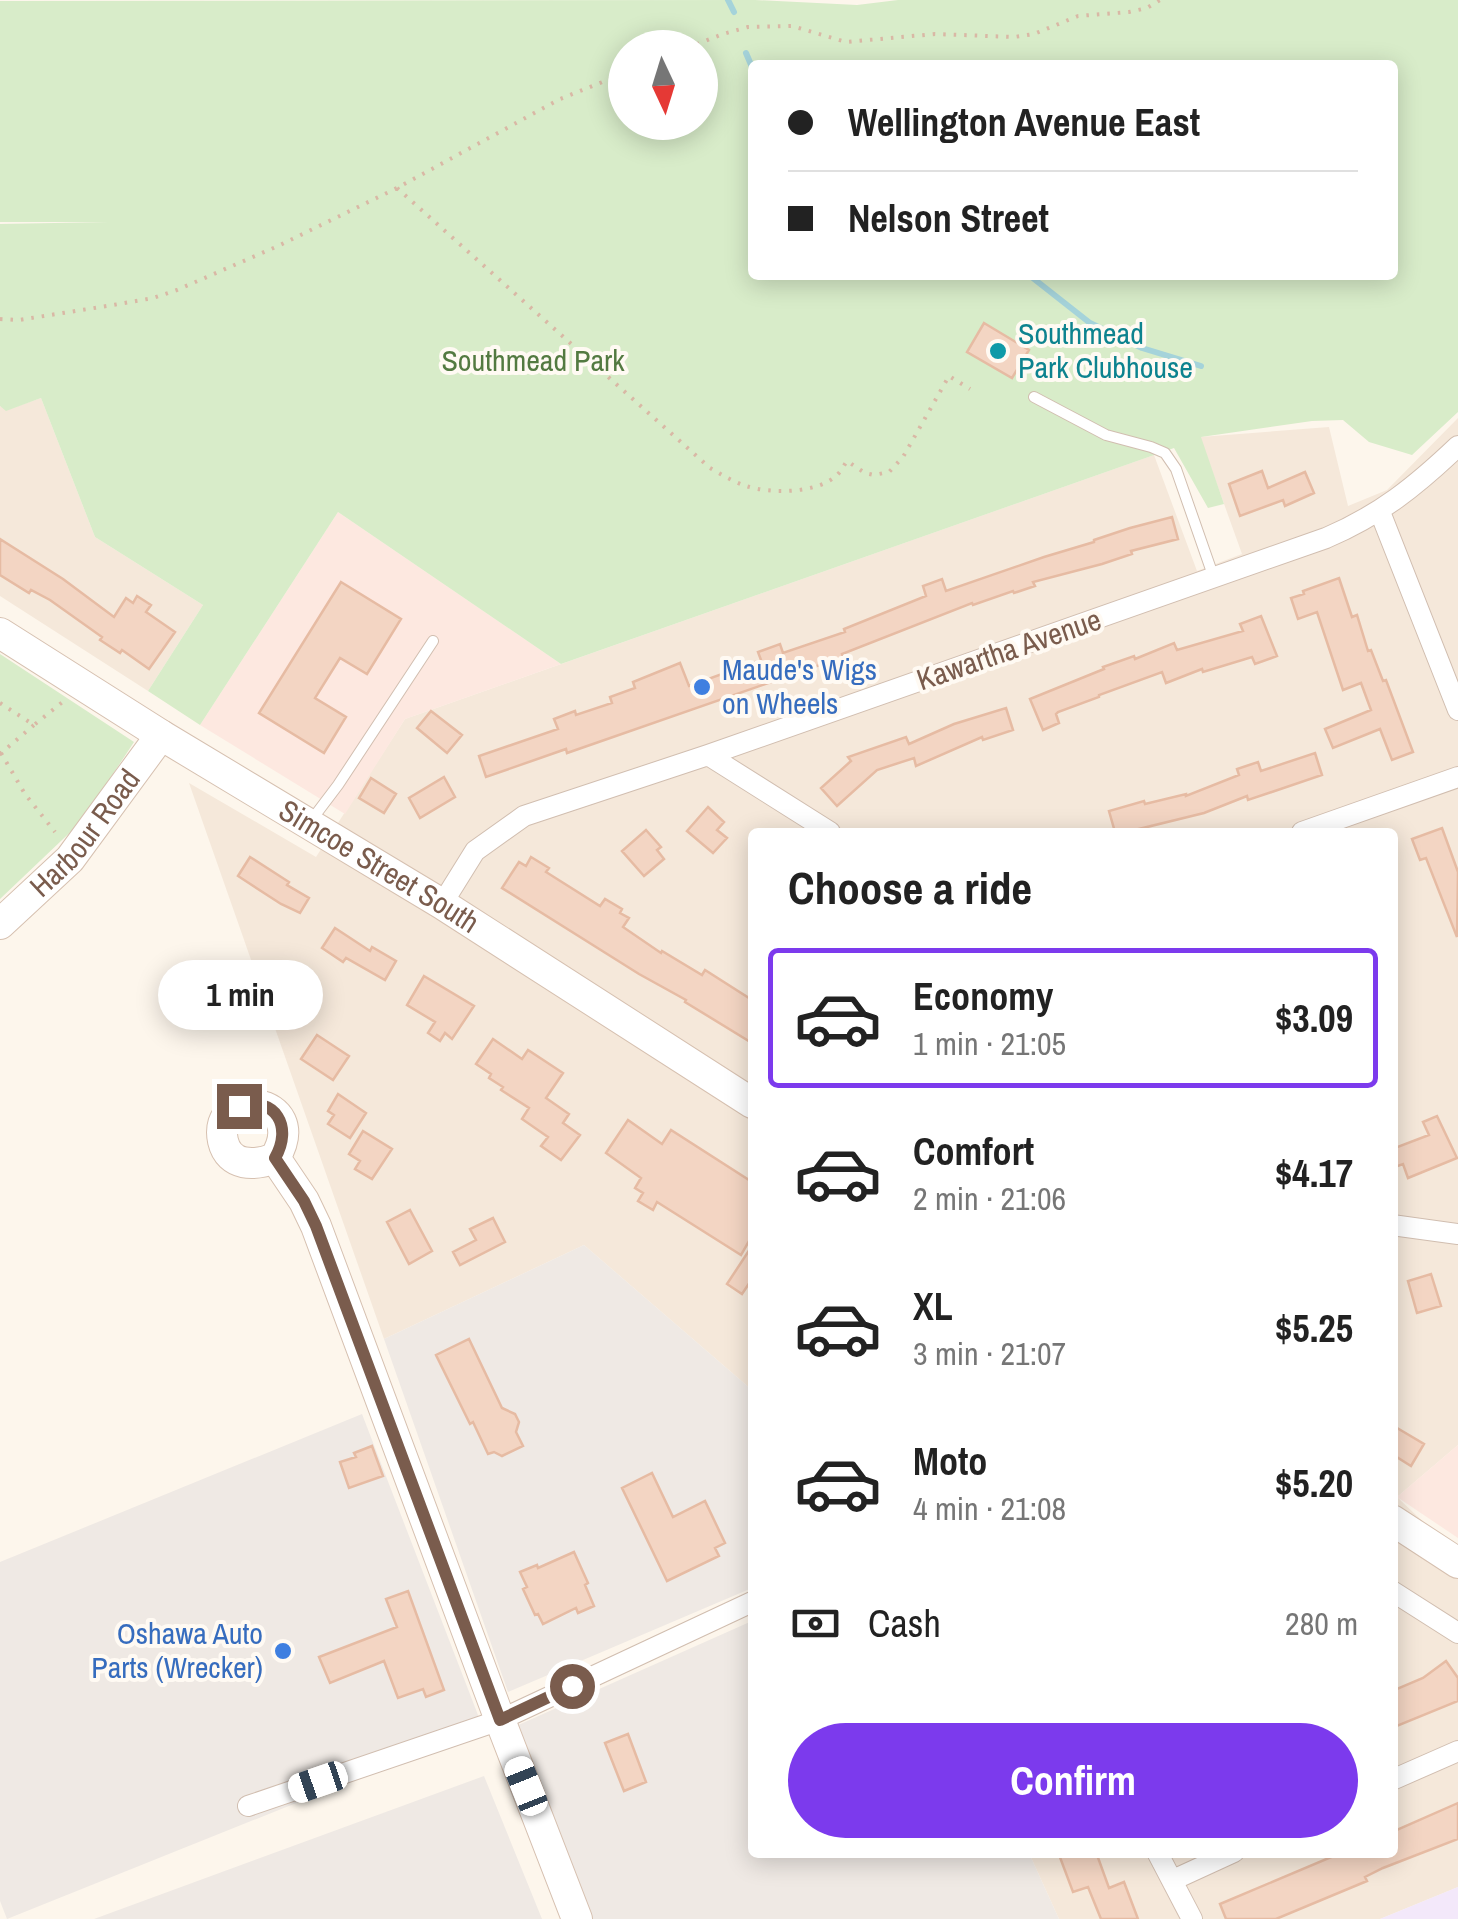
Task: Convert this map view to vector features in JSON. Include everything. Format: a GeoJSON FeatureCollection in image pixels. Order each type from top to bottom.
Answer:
{"type":"FeatureCollection","features":[{"type":"Feature","properties":{"kind":"street","name":"Kawartha Avenue"},"geometry":{"type":"LineString","coordinates":[[442,904],[475,852],[524,816],[1326,538],[1380,512],[1458,446]]}},
{"type":"Feature","properties":{"kind":"street"},"geometry":{"type":"LineString","coordinates":[[1380,512],[1458,710]]}},
{"type":"Feature","properties":{"kind":"street","name":"Simcoe Street South"},"geometry":{"type":"LineString","coordinates":[[0,633],[161,736],[442,904],[748,1100]]}},
{"type":"Feature","properties":{"kind":"street","name":"Harbour Road"},"geometry":{"type":"LineString","coordinates":[[0,924],[70,859],[161,736]]}},
{"type":"Feature","properties":{"kind":"street"},"geometry":{"type":"LineString","coordinates":[[708,754],[824,828]]}},
{"type":"Feature","properties":{"kind":"street"},"geometry":{"type":"LineString","coordinates":[[1313,828],[1458,777]]}},
{"type":"Feature","properties":{"kind":"street"},"geometry":{"type":"LineString","coordinates":[[275,1158],[316,1226],[577,1919]]}},
{"type":"Feature","properties":{"kind":"street"},"geometry":{"type":"LineString","coordinates":[[1398,1226],[1458,1234]]}},
{"type":"Feature","properties":{"kind":"street"},"geometry":{"type":"LineString","coordinates":[[1398,1524],[1458,1563]]}},
{"type":"Feature","properties":{"kind":"street"},"geometry":{"type":"LineString","coordinates":[[1398,1595],[1458,1633]]}},
{"type":"Feature","properties":{"kind":"street"},"geometry":{"type":"LineString","coordinates":[[248,1806],[500,1720],[748,1604]]}},
{"type":"Feature","properties":{"kind":"street"},"geometry":{"type":"LineString","coordinates":[[1398,1777],[1458,1751]]}},
{"type":"Feature","properties":{"kind":"street"},"geometry":{"type":"LineString","coordinates":[[1160,1858],[1192,1919]]}},
{"type":"Feature","properties":{"kind":"street"},"geometry":{"type":"LineString","coordinates":[[1173,1880],[1221,1858]]}},
{"type":"Feature","properties":{"kind":"lane"},"geometry":{"type":"LineString","coordinates":[[1034,397],[1106,435],[1165,453],[1176,469],[1214,578]]}},
{"type":"Feature","properties":{"kind":"lane"},"geometry":{"type":"LineString","coordinates":[[308,824],[338,786],[433,641]]}},
{"type":"Feature","properties":{"kind":"path"},"geometry":{"type":"LineString","coordinates":[[718,36],[748,27],[792,26],[846,42],[934,34],[1014,37],[1034,34],[1078,16],[1148,8],[1160,0]]}},
{"type":"Feature","properties":{"kind":"path"},"geometry":{"type":"LineString","coordinates":[[0,319],[18,320],[113,305],[177,290],[278,246],[396,188],[560,99],[608,80]]}},
{"type":"Feature","properties":{"kind":"path"},"geometry":{"type":"LineString","coordinates":[[396,188],[710,468],[745,486],[768,491],[805,488],[836,476],[847,461],[865,474],[890,472],[903,457],[950,376],[970,389]]}},
{"type":"Feature","properties":{"kind":"path"},"geometry":{"type":"LineString","coordinates":[[55,832],[0,753],[67,698]]}},
{"type":"Feature","properties":{"kind":"path"},"geometry":{"type":"LineString","coordinates":[[0,703],[34,725]]}},
{"type":"Feature","properties":{"kind":"shaded area"},"geometry":{"type":"Polygon","coordinates":[[[41,398],[95,537],[203,605],[148,691],[0,596],[0,406],[7,410],[41,398]]]}},
{"type":"Feature","properties":{"kind":"shaded area"},"geometry":{"type":"Polygon","coordinates":[[[1458,418],[1458,1445],[1398,1496],[1398,828],[748,828],[748,1387],[584,1245],[384,1339],[189,783],[316,857],[405,719],[1154,455],[1197,571],[1242,554],[1200,437],[1329,427],[1348,506],[1387,490],[1458,418]]]}},
{"type":"Feature","properties":{"kind":"shaded area"},"geometry":{"type":"Polygon","coordinates":[[[338,512],[561,664],[405,719],[345,814],[200,725],[338,512]]]}},
{"type":"Feature","properties":{"kind":"shaded area"},"geometry":{"type":"Polygon","coordinates":[[[584,1245],[748,1387],[748,1590],[508,1692],[384,1339],[584,1245]]]}},
{"type":"Feature","properties":{"kind":"shaded area"},"geometry":{"type":"Polygon","coordinates":[[[362,1414],[483,1728],[7,1919],[0,1901],[0,1562],[362,1414]]]}},
{"type":"Feature","properties":{"kind":"shaded area"},"geometry":{"type":"Polygon","coordinates":[[[1458,1445],[1458,1538],[1398,1496],[1458,1445]]]}},
{"type":"Feature","properties":{"kind":"shaded area"},"geometry":{"type":"Polygon","coordinates":[[[1398,1498],[1458,1555],[1458,1887],[1380,1919],[1059,1919],[1031,1858],[1398,1858],[1398,1498]]]}},
{"type":"Feature","properties":{"kind":"shaded area"},"geometry":{"type":"Polygon","coordinates":[[[748,1623],[748,1858],[1031,1858],[1059,1919],[592,1919],[516,1726],[748,1623]]]}},
{"type":"Feature","properties":{"kind":"shaded area"},"geometry":{"type":"Polygon","coordinates":[[[484,1776],[542,1919],[94,1919],[484,1776]]]}},
{"type":"Feature","properties":{"kind":"shaded area"},"geometry":{"type":"Polygon","coordinates":[[[1458,1887],[1458,1919],[1380,1919],[1458,1887]]]}},
{"type":"Feature","properties":{"kind":"green space","name":"Southmead Park"},"geometry":{"type":"Polygon","coordinates":[[[755,0],[857,5],[898,0],[1458,0],[1458,412],[1412,455],[1369,442],[1343,420],[1201,437],[1224,504],[1208,508],[1174,448],[561,664],[338,512],[200,725],[148,691],[203,605],[95,537],[41,398],[6,411],[0,406],[0,224],[109,222],[0,222],[0,1],[755,0]]]}},
{"type":"Feature","properties":{"kind":"green space"},"geometry":{"type":"Polygon","coordinates":[[[0,654],[134,742],[82,821],[0,899],[0,654]]]}},
{"type":"Feature","properties":{"kind":"building","name":"Southmead Park Clubhouse"},"geometry":{"type":"Polygon","coordinates":[[[984,323],[1029,350],[1012,378],[967,352],[984,323]]]}},
{"type":"Feature","properties":{"kind":"building"},"geometry":{"type":"Polygon","coordinates":[[[1262,471],[1268,488],[1305,472],[1314,493],[1285,506],[1283,500],[1240,516],[1229,484],[1262,471]]]}},
{"type":"Feature","properties":{"kind":"building"},"geometry":{"type":"Polygon","coordinates":[[[1172,517],[1178,539],[1033,582],[1035,586],[972,603],[842,654],[843,657],[567,753],[566,749],[486,777],[479,756],[558,729],[554,719],[612,703],[610,697],[635,688],[633,682],[680,663],[689,686],[761,660],[758,652],[780,644],[783,653],[845,632],[844,629],[926,596],[923,586],[942,579],[946,591],[1172,517]]]}},
{"type":"Feature","properties":{"kind":"building"},"geometry":{"type":"Polygon","coordinates":[[[0,539],[114,617],[126,598],[133,603],[137,596],[151,605],[146,612],[175,632],[149,669],[100,640],[102,637],[50,600],[31,590],[29,593],[0,575],[0,539]]]}},
{"type":"Feature","properties":{"kind":"building"},"geometry":{"type":"Polygon","coordinates":[[[1339,578],[1352,617],[1357,615],[1368,651],[1371,650],[1383,681],[1386,680],[1413,752],[1392,760],[1380,729],[1333,748],[1325,729],[1371,710],[1361,683],[1343,690],[1317,612],[1298,619],[1291,598],[1339,578]]]}},
{"type":"Feature","properties":{"kind":"building"},"geometry":{"type":"Polygon","coordinates":[[[341,582],[401,619],[367,674],[340,658],[315,698],[346,717],[324,753],[259,713],[341,582]]]}},
{"type":"Feature","properties":{"kind":"building"},"geometry":{"type":"Polygon","coordinates":[[[1261,616],[1277,656],[1255,664],[1252,657],[1203,672],[1202,669],[1166,683],[1162,672],[1058,712],[1059,723],[1043,730],[1030,699],[1103,667],[1174,643],[1177,650],[1243,631],[1240,624],[1261,616]]]}},
{"type":"Feature","properties":{"kind":"building"},"geometry":{"type":"Polygon","coordinates":[[[1006,708],[1013,730],[983,740],[982,737],[916,766],[914,758],[877,770],[837,806],[821,788],[851,761],[848,757],[906,737],[909,744],[954,724],[1006,708]]]}},
{"type":"Feature","properties":{"kind":"building"},"geometry":{"type":"Polygon","coordinates":[[[431,711],[462,735],[447,753],[417,728],[431,711]]]}},
{"type":"Feature","properties":{"kind":"building"},"geometry":{"type":"Polygon","coordinates":[[[1315,753],[1322,775],[1248,800],[1247,796],[1204,813],[1143,828],[1114,828],[1109,811],[1144,801],[1145,804],[1186,796],[1239,775],[1237,769],[1258,762],[1261,771],[1315,753]]]}},
{"type":"Feature","properties":{"kind":"building"},"geometry":{"type":"Polygon","coordinates":[[[444,777],[455,797],[420,818],[409,798],[444,777]]]}},
{"type":"Feature","properties":{"kind":"building"},"geometry":{"type":"Polygon","coordinates":[[[371,778],[396,794],[384,813],[359,798],[371,778]]]}},
{"type":"Feature","properties":{"kind":"building"},"geometry":{"type":"Polygon","coordinates":[[[708,807],[724,822],[717,830],[727,838],[713,853],[687,831],[708,807]]]}},
{"type":"Feature","properties":{"kind":"building"},"geometry":{"type":"Polygon","coordinates":[[[1442,828],[1458,872],[1457,937],[1426,858],[1420,860],[1412,839],[1442,828]]]}},
{"type":"Feature","properties":{"kind":"building"},"geometry":{"type":"Polygon","coordinates":[[[646,830],[661,847],[657,850],[664,859],[644,876],[622,851],[646,830]]]}},
{"type":"Feature","properties":{"kind":"building"},"geometry":{"type":"Polygon","coordinates":[[[250,857],[309,898],[300,913],[238,876],[250,857]]]}},
{"type":"Feature","properties":{"kind":"building"},"geometry":{"type":"Polygon","coordinates":[[[531,857],[549,868],[546,872],[600,906],[605,899],[622,909],[620,913],[629,918],[623,927],[661,953],[702,975],[705,970],[748,997],[748,1041],[502,888],[519,862],[526,866],[531,857]]]}},
{"type":"Feature","properties":{"kind":"building"},"geometry":{"type":"Polygon","coordinates":[[[335,928],[370,951],[372,947],[396,961],[385,980],[322,948],[335,928]]]}},
{"type":"Feature","properties":{"kind":"building"},"geometry":{"type":"Polygon","coordinates":[[[424,976],[474,1006],[452,1039],[445,1033],[440,1041],[428,1033],[435,1022],[407,1005],[424,976]]]}},
{"type":"Feature","properties":{"kind":"building"},"geometry":{"type":"Polygon","coordinates":[[[317,1035],[349,1056],[333,1080],[301,1059],[317,1035]]]}},
{"type":"Feature","properties":{"kind":"building"},"geometry":{"type":"Polygon","coordinates":[[[493,1039],[522,1059],[528,1050],[563,1073],[546,1098],[569,1114],[563,1123],[580,1135],[561,1160],[541,1146],[548,1137],[522,1119],[529,1108],[501,1090],[503,1087],[489,1078],[491,1074],[476,1064],[493,1039]]]}},
{"type":"Feature","properties":{"kind":"building"},"geometry":{"type":"Polygon","coordinates":[[[338,1094],[366,1113],[350,1138],[328,1124],[334,1115],[328,1111],[338,1094]]]}},
{"type":"Feature","properties":{"kind":"building"},"geometry":{"type":"Polygon","coordinates":[[[1437,1116],[1457,1158],[1408,1178],[1403,1164],[1398,1166],[1398,1147],[1429,1135],[1423,1122],[1437,1116]]]}},
{"type":"Feature","properties":{"kind":"building"},"geometry":{"type":"Polygon","coordinates":[[[628,1120],[662,1144],[671,1130],[748,1179],[748,1243],[741,1255],[657,1202],[653,1210],[638,1201],[643,1193],[635,1188],[641,1178],[606,1153],[628,1120]]]}},
{"type":"Feature","properties":{"kind":"building"},"geometry":{"type":"Polygon","coordinates":[[[363,1131],[392,1149],[372,1179],[355,1169],[360,1161],[349,1154],[363,1131]]]}},
{"type":"Feature","properties":{"kind":"building"},"geometry":{"type":"Polygon","coordinates":[[[410,1210],[432,1251],[409,1264],[387,1222],[410,1210]]]}},
{"type":"Feature","properties":{"kind":"building"},"geometry":{"type":"Polygon","coordinates":[[[493,1218],[505,1242],[460,1265],[453,1252],[476,1240],[470,1229],[493,1218]]]}},
{"type":"Feature","properties":{"kind":"building"},"geometry":{"type":"Polygon","coordinates":[[[748,1252],[748,1285],[742,1294],[727,1284],[748,1252]]]}},
{"type":"Feature","properties":{"kind":"building"},"geometry":{"type":"Polygon","coordinates":[[[1431,1274],[1441,1306],[1417,1313],[1408,1281],[1431,1274]]]}},
{"type":"Feature","properties":{"kind":"building"},"geometry":{"type":"Polygon","coordinates":[[[469,1339],[502,1408],[515,1414],[519,1422],[516,1432],[523,1446],[502,1456],[488,1454],[436,1355],[469,1339]]]}},
{"type":"Feature","properties":{"kind":"building"},"geometry":{"type":"Polygon","coordinates":[[[1398,1429],[1424,1444],[1411,1466],[1398,1458],[1398,1429]]]}},
{"type":"Feature","properties":{"kind":"building"},"geometry":{"type":"Polygon","coordinates":[[[372,1446],[383,1476],[349,1488],[340,1462],[372,1446]]]}},
{"type":"Feature","properties":{"kind":"building"},"geometry":{"type":"Polygon","coordinates":[[[652,1473],[673,1517],[705,1501],[725,1543],[715,1548],[719,1556],[667,1581],[622,1488],[652,1473]]]}},
{"type":"Feature","properties":{"kind":"building"},"geometry":{"type":"Polygon","coordinates":[[[574,1552],[594,1606],[578,1613],[576,1608],[543,1624],[523,1589],[527,1587],[520,1572],[574,1552]]]}},
{"type":"Feature","properties":{"kind":"building"},"geometry":{"type":"Polygon","coordinates":[[[408,1591],[444,1690],[426,1697],[423,1689],[398,1698],[384,1661],[330,1683],[319,1657],[397,1627],[386,1599],[408,1591]]]}},
{"type":"Feature","properties":{"kind":"building"},"geometry":{"type":"Polygon","coordinates":[[[1446,1661],[1458,1678],[1458,1701],[1398,1726],[1398,1688],[1423,1678],[1446,1661]]]}},
{"type":"Feature","properties":{"kind":"building"},"geometry":{"type":"Polygon","coordinates":[[[628,1734],[646,1782],[624,1791],[605,1743],[628,1734]]]}},
{"type":"Feature","properties":{"kind":"building"},"geometry":{"type":"Polygon","coordinates":[[[1458,1803],[1458,1839],[1383,1868],[1365,1877],[1367,1881],[1276,1919],[1226,1919],[1220,1904],[1329,1858],[1398,1858],[1398,1829],[1458,1803]]]}},
{"type":"Feature","properties":{"kind":"building"},"geometry":{"type":"Polygon","coordinates":[[[1060,1858],[1098,1858],[1109,1888],[1124,1882],[1138,1919],[1101,1919],[1088,1887],[1073,1892],[1060,1858]]]}},
{"type":"Feature","properties":{"kind":"waterway"},"geometry":{"type":"LineString","coordinates":[[728,0],[734,12]]}},
{"type":"Feature","properties":{"kind":"waterway"},"geometry":{"type":"LineString","coordinates":[[746,53],[749,60]]}},
{"type":"Feature","properties":{"kind":"waterway"},"geometry":{"type":"LineString","coordinates":[[1035,280],[1090,323],[1142,348],[1201,366]]}},
{"type":"Feature","properties":{"kind":"place","name":"Southmead Park Clubhouse"},"geometry":{"type":"Point","coordinates":[998,351]}},
{"type":"Feature","properties":{"kind":"place","name":"Maude's Wigs on Wheels"},"geometry":{"type":"Point","coordinates":[702,687]}},
{"type":"Feature","properties":{"kind":"place","name":"Oshawa Auto Parts (Wrecker)"},"geometry":{"type":"Point","coordinates":[283,1651]}},
{"type":"Feature","properties":{"kind":"route"},"geometry":{"type":"LineString","coordinates":[[239,1106],[259,1104],[269,1108],[282,1123],[282,1143],[275,1158],[316,1226],[500,1720],[572,1686]]}}]}
